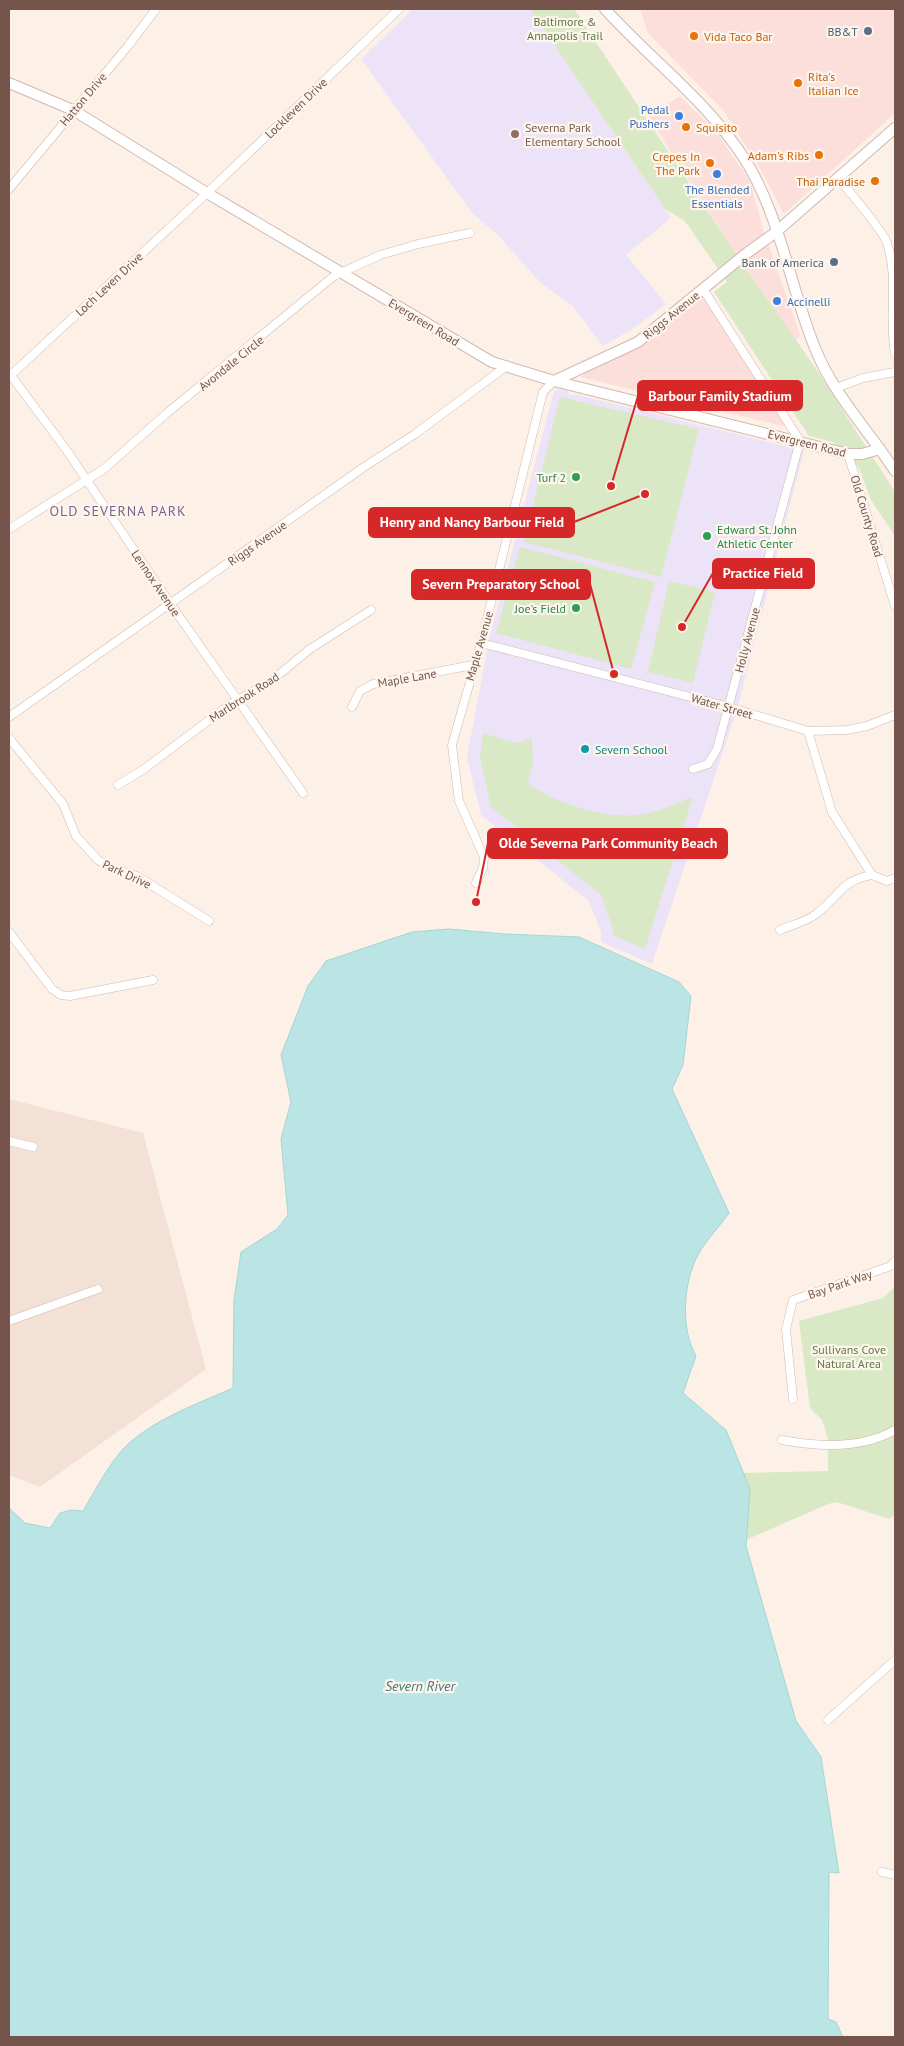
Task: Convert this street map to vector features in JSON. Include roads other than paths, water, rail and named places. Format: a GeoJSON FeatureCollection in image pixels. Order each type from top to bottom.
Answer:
{"type":"FeatureCollection","features":[{"type":"Feature","properties":{"kind":"street","name":"Hatton Drive"},"geometry":{"type":"LineString","coordinates":[[9,189],[128,46],[156,9]]}},
{"type":"Feature","properties":{"kind":"street","name":"Lockleven Drive"},"geometry":{"type":"LineString","coordinates":[[207,193],[399,9]]}},
{"type":"Feature","properties":{"kind":"street"},"geometry":{"type":"LineString","coordinates":[[605,9],[695,98],[722,128],[753,174],[776,232],[815,350],[836,388],[895,471]]}},
{"type":"Feature","properties":{"kind":"street","name":"Evergreen Road"},"geometry":{"type":"LineString","coordinates":[[9,83],[73,110],[207,193],[504,368],[848,454],[862,454],[880,449]]}},
{"type":"Feature","properties":{"kind":"street","name":"Riggs Avenue"},"geometry":{"type":"LineString","coordinates":[[554,381],[638,342],[776,232],[839,179],[895,128]]}},
{"type":"Feature","properties":{"kind":"street"},"geometry":{"type":"LineString","coordinates":[[839,179],[887,242],[891,268],[891,324],[895,353]]}},
{"type":"Feature","properties":{"kind":"street","name":"Loch Leven Drive"},"geometry":{"type":"LineString","coordinates":[[10,374],[207,193]]}},
{"type":"Feature","properties":{"kind":"street","name":"Avondale Circle"},"geometry":{"type":"LineString","coordinates":[[9,529],[86,482],[167,413],[341,273],[375,257],[418,244],[470,232]]}},
{"type":"Feature","properties":{"kind":"street"},"geometry":{"type":"LineString","coordinates":[[887,242],[895,239]]}},
{"type":"Feature","properties":{"kind":"street"},"geometry":{"type":"LineString","coordinates":[[703,289],[800,442]]}},
{"type":"Feature","properties":{"kind":"street","name":"Riggs Avenue"},"geometry":{"type":"LineString","coordinates":[[9,717],[415,434],[504,368]]}},
{"type":"Feature","properties":{"kind":"street"},"geometry":{"type":"LineString","coordinates":[[836,388],[863,378],[895,372]]}},
{"type":"Feature","properties":{"kind":"street","name":"Lennox Avenue"},"geometry":{"type":"LineString","coordinates":[[10,374],[65,448],[86,482],[303,793]]}},
{"type":"Feature","properties":{"kind":"street","name":"Maple Avenue"},"geometry":{"type":"LineString","coordinates":[[476,884],[484,868],[484,857],[459,801],[452,745],[473,665],[481,644],[543,392],[554,381]]}},
{"type":"Feature","properties":{"kind":"street","name":"Holly Avenue"},"geometry":{"type":"LineString","coordinates":[[693,768],[708,764],[717,749],[800,442]]}},
{"type":"Feature","properties":{"kind":"street","name":"Old County Road"},"geometry":{"type":"LineString","coordinates":[[848,454],[895,606]]}},
{"type":"Feature","properties":{"kind":"street","name":"Marlbrook Road"},"geometry":{"type":"LineString","coordinates":[[118,785],[144,769],[190,733],[270,682],[314,646],[371,610]]}},
{"type":"Feature","properties":{"kind":"street","name":"Water Street"},"geometry":{"type":"LineString","coordinates":[[481,644],[729,707],[808,731],[847,730],[867,726],[895,715]]}},
{"type":"Feature","properties":{"kind":"street","name":"Maple Lane"},"geometry":{"type":"LineString","coordinates":[[352,707],[360,691],[373,684],[473,665]]}},
{"type":"Feature","properties":{"kind":"street"},"geometry":{"type":"LineString","coordinates":[[808,731],[832,812],[872,875],[887,881],[895,878]]}},
{"type":"Feature","properties":{"kind":"street","name":"Park Drive"},"geometry":{"type":"LineString","coordinates":[[9,738],[63,804],[76,836],[98,860],[114,869],[138,876],[209,921]]}},
{"type":"Feature","properties":{"kind":"street"},"geometry":{"type":"LineString","coordinates":[[780,930],[814,915],[834,898],[841,887],[851,881],[872,875]]}},
{"type":"Feature","properties":{"kind":"street"},"geometry":{"type":"LineString","coordinates":[[9,932],[52,989],[61,995],[88,994],[153,980]]}},
{"type":"Feature","properties":{"kind":"street"},"geometry":{"type":"LineString","coordinates":[[9,1141],[33,1147]]}},
{"type":"Feature","properties":{"kind":"street","name":"Bay Park Way"},"geometry":{"type":"LineString","coordinates":[[793,1400],[786,1329],[793,1300],[891,1266],[895,1262]]}},
{"type":"Feature","properties":{"kind":"street"},"geometry":{"type":"LineString","coordinates":[[9,1321],[98,1289]]}},
{"type":"Feature","properties":{"kind":"street"},"geometry":{"type":"LineString","coordinates":[[782,1440],[814,1446],[841,1445],[884,1436],[895,1430]]}},
{"type":"Feature","properties":{"kind":"street"},"geometry":{"type":"LineString","coordinates":[[828,1720],[895,1660]]}},
{"type":"Feature","properties":{"kind":"street"},"geometry":{"type":"LineString","coordinates":[[882,1872],[895,1875]]}},
{"type":"Feature","properties":{"kind":"water","name":"Severn River"},"geometry":{"type":"Polygon","coordinates":[[[449,929],[504,934],[579,937],[679,982],[691,996],[683,1065],[672,1089],[729,1213],[699,1253],[690,1277],[686,1304],[687,1332],[696,1356],[683,1393],[726,1430],[750,1489],[746,1546],[796,1721],[821,1757],[839,1873],[829,1872],[828,2019],[836,2022],[843,2037],[9,2037],[9,1508],[25,1523],[50,1528],[60,1513],[71,1510],[83,1511],[109,1467],[128,1444],[164,1419],[233,1388],[234,1300],[241,1252],[277,1229],[288,1215],[281,1139],[291,1102],[281,1055],[308,986],[326,961],[412,932],[449,929]]]}},
{"type":"Feature","properties":{"kind":"place","name":"BB&T"},"geometry":{"type":"Point","coordinates":[868,31]}},
{"type":"Feature","properties":{"kind":"place","name":"Vida Taco Bar"},"geometry":{"type":"Point","coordinates":[694,36]}},
{"type":"Feature","properties":{"kind":"place","name":"Rita's Italian Ice"},"geometry":{"type":"Point","coordinates":[798,83]}},
{"type":"Feature","properties":{"kind":"place","name":"Pedal Pushers"},"geometry":{"type":"Point","coordinates":[679,116]}},
{"type":"Feature","properties":{"kind":"place","name":"Squisito"},"geometry":{"type":"Point","coordinates":[686,127]}},
{"type":"Feature","properties":{"kind":"place","name":"Severna Park Elementary School"},"geometry":{"type":"Point","coordinates":[515,134]}},
{"type":"Feature","properties":{"kind":"place","name":"Adam's Ribs"},"geometry":{"type":"Point","coordinates":[819,155]}},
{"type":"Feature","properties":{"kind":"place","name":"Crepes In The Park"},"geometry":{"type":"Point","coordinates":[710,163]}},
{"type":"Feature","properties":{"kind":"place","name":"The Blended Essentials"},"geometry":{"type":"Point","coordinates":[717,174]}},
{"type":"Feature","properties":{"kind":"place","name":"Thai Paradise"},"geometry":{"type":"Point","coordinates":[875,181]}},
{"type":"Feature","properties":{"kind":"place","name":"Bank of America"},"geometry":{"type":"Point","coordinates":[834,262]}},
{"type":"Feature","properties":{"kind":"place","name":"Accinelli"},"geometry":{"type":"Point","coordinates":[777,301]}},
{"type":"Feature","properties":{"kind":"place","name":"Turf 2"},"geometry":{"type":"Point","coordinates":[576,477]}},
{"type":"Feature","properties":{"kind":"place","name":"Barbour Family Stadium"},"geometry":{"type":"Point","coordinates":[611,486]}},
{"type":"Feature","properties":{"kind":"place","name":"Henry and Nancy Barbour Field"},"geometry":{"type":"Point","coordinates":[645,494]}},
{"type":"Feature","properties":{"kind":"place","name":"Edward St. John Athletic Center"},"geometry":{"type":"Point","coordinates":[707,536]}},
{"type":"Feature","properties":{"kind":"place","name":"Joe's Field"},"geometry":{"type":"Point","coordinates":[576,608]}},
{"type":"Feature","properties":{"kind":"place","name":"Practice Field"},"geometry":{"type":"Point","coordinates":[682,627]}},
{"type":"Feature","properties":{"kind":"place","name":"Severn Preparatory School"},"geometry":{"type":"Point","coordinates":[614,674]}},
{"type":"Feature","properties":{"kind":"place","name":"Severn School"},"geometry":{"type":"Point","coordinates":[585,749]}},
{"type":"Feature","properties":{"kind":"place","name":"Olde Severna Park Community Beach"},"geometry":{"type":"Point","coordinates":[476,902]}},
{"type":"Feature","properties":{"kind":"district","name":"OLD SEVERNA PARK"},"geometry":{"type":"Point","coordinates":[118,511]}},
{"type":"Feature","properties":{"kind":"park label","name":"Baltimore & Annapolis Trail"},"geometry":{"type":"Point","coordinates":[565,28]}},
{"type":"Feature","properties":{"kind":"park label","name":"Sullivans Cove Natural Area"},"geometry":{"type":"Point","coordinates":[849,1356]}}]}
